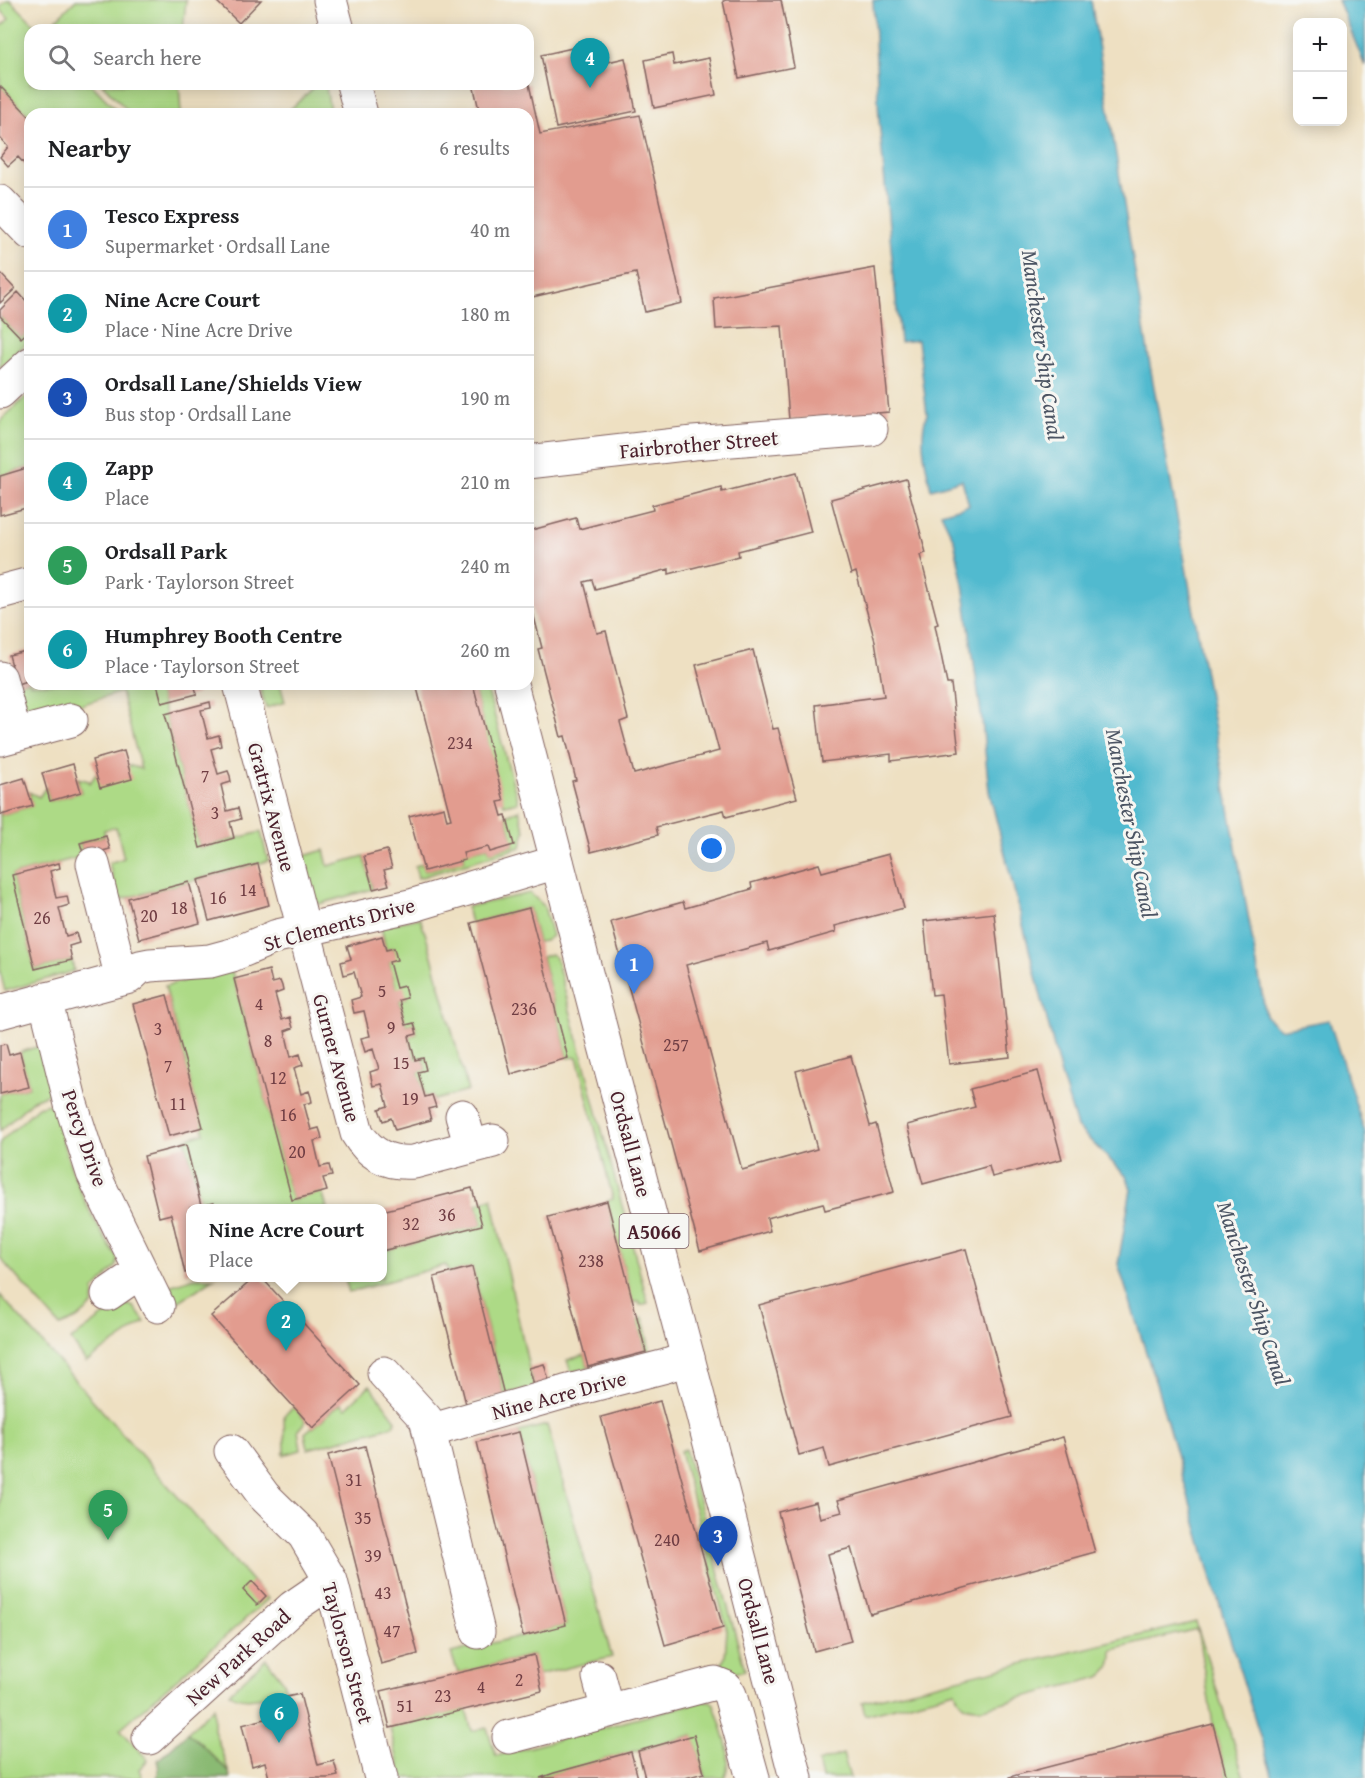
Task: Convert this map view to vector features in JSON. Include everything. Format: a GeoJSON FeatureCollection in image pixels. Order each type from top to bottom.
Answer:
{"type":"FeatureCollection","features":[{"type":"Feature","properties":{"kind":"street"},"geometry":{"type":"LineString","coordinates":[[330,0],[336,24]]}},
{"type":"Feature","properties":{"kind":"street"},"geometry":{"type":"LineString","coordinates":[[355,90],[359,108]]}},
{"type":"Feature","properties":{"kind":"street"},"geometry":{"type":"LineString","coordinates":[[0,202],[24,227]]}},
{"type":"Feature","properties":{"kind":"street"},"geometry":{"type":"LineString","coordinates":[[0,392],[24,370]]}},
{"type":"Feature","properties":{"kind":"street","name":"Fairbrother Street"},"geometry":{"type":"LineString","coordinates":[[534,461],[693,443],[871,429]]}},
{"type":"Feature","properties":{"kind":"street"},"geometry":{"type":"LineString","coordinates":[[0,592],[24,586]]}},
{"type":"Feature","properties":{"kind":"street"},"geometry":{"type":"LineString","coordinates":[[0,678],[8,737],[70,720]]}},
{"type":"Feature","properties":{"kind":"street","name":"Gratrix Avenue"},"geometry":{"type":"LineString","coordinates":[[242,690],[304,930]]}},
{"type":"Feature","properties":{"kind":"street","name":"Ordsall Lane"},"geometry":{"type":"LineString","coordinates":[[513,690],[796,1778]]}},
{"type":"Feature","properties":{"kind":"street","name":"St Clements Drive"},"geometry":{"type":"LineString","coordinates":[[0,1012],[129,977],[140,967],[210,961],[232,955],[277,936],[414,905],[557,862]]}},
{"type":"Feature","properties":{"kind":"street"},"geometry":{"type":"LineString","coordinates":[[93,864],[122,979]]}},
{"type":"Feature","properties":{"kind":"street","name":"Gurner Avenue"},"geometry":{"type":"LineString","coordinates":[[304,930],[354,1123],[362,1142],[378,1156],[402,1163],[482,1144],[462,1116]]}},
{"type":"Feature","properties":{"kind":"street","name":"Percy Drive"},"geometry":{"type":"LineString","coordinates":[[45,999],[71,1104],[93,1173],[158,1306]]}},
{"type":"Feature","properties":{"kind":"street"},"geometry":{"type":"LineString","coordinates":[[108,1294],[140,1272]]}},
{"type":"Feature","properties":{"kind":"street","name":"Nine Acre Drive"},"geometry":{"type":"LineString","coordinates":[[429,1431],[688,1359]]}},
{"type":"Feature","properties":{"kind":"street"},"geometry":{"type":"LineString","coordinates":[[384,1373],[426,1419],[478,1632]]}},
{"type":"Feature","properties":{"kind":"street","name":"Taylorson Street"},"geometry":{"type":"LineString","coordinates":[[231,1451],[264,1496],[304,1535],[331,1581],[381,1778]]}},
{"type":"Feature","properties":{"kind":"street","name":"New Park Road"},"geometry":{"type":"LineString","coordinates":[[148,1738],[293,1607],[331,1581]]}},
{"type":"Feature","properties":{"kind":"street"},"geometry":{"type":"LineString","coordinates":[[599,1677],[608,1712]]}},
{"type":"Feature","properties":{"kind":"street"},"geometry":{"type":"LineString","coordinates":[[509,1737],[715,1683],[724,1687],[730,1695],[753,1778]]}},
{"type":"Feature","properties":{"kind":"green space"},"geometry":{"type":"Polygon","coordinates":[[[10,0],[34,24],[24,24],[24,90],[97,90],[114,108],[24,108],[24,111],[0,86],[0,27],[9,19],[0,7],[10,0]]]}},
{"type":"Feature","properties":{"kind":"green space"},"geometry":{"type":"Polygon","coordinates":[[[76,0],[186,0],[184,24],[51,24],[76,0]]]}},
{"type":"Feature","properties":{"kind":"green space"},"geometry":{"type":"Polygon","coordinates":[[[108,90],[179,90],[181,108],[125,108],[108,90]]]}},
{"type":"Feature","properties":{"kind":"green space"},"geometry":{"type":"Polygon","coordinates":[[[311,90],[326,90],[330,108],[292,108],[311,90]]]}},
{"type":"Feature","properties":{"kind":"green space"},"geometry":{"type":"Polygon","coordinates":[[[0,316],[21,338],[24,335],[24,345],[0,367],[0,316]]]}},
{"type":"Feature","properties":{"kind":"green space"},"geometry":{"type":"Polygon","coordinates":[[[24,399],[24,469],[0,476],[0,421],[24,399]]]}},
{"type":"Feature","properties":{"kind":"green space"},"geometry":{"type":"Polygon","coordinates":[[[24,682],[24,690],[159,690],[200,848],[261,832],[268,861],[118,900],[109,863],[124,858],[116,827],[104,830],[105,836],[80,843],[84,856],[12,875],[35,969],[72,960],[74,971],[5,991],[0,972],[0,811],[1,815],[32,806],[29,792],[39,797],[46,787],[50,801],[81,792],[77,778],[90,783],[96,774],[128,765],[141,769],[121,692],[66,709],[32,713],[25,705],[17,684],[24,682]]]}},
{"type":"Feature","properties":{"kind":"green space"},"geometry":{"type":"Polygon","coordinates":[[[261,690],[282,690],[285,702],[266,708],[261,690]]]}},
{"type":"Feature","properties":{"kind":"green space"},"geometry":{"type":"Polygon","coordinates":[[[475,690],[488,690],[518,802],[504,805],[475,690]]]}},
{"type":"Feature","properties":{"kind":"green space"},"geometry":{"type":"Polygon","coordinates":[[[519,810],[525,831],[521,847],[418,878],[415,866],[422,864],[424,871],[465,860],[463,853],[488,847],[490,852],[514,845],[506,815],[519,810]]]}},
{"type":"Feature","properties":{"kind":"green space"},"geometry":{"type":"Polygon","coordinates":[[[324,850],[328,866],[364,856],[373,889],[319,904],[312,900],[301,857],[324,850]]]}},
{"type":"Feature","properties":{"kind":"green space"},"geometry":{"type":"Polygon","coordinates":[[[530,893],[544,906],[552,936],[545,941],[538,942],[529,908],[471,923],[467,907],[530,893]]]}},
{"type":"Feature","properties":{"kind":"green space"},"geometry":{"type":"Polygon","coordinates":[[[420,918],[468,1091],[434,1100],[432,1095],[425,1097],[418,1072],[426,1070],[423,1058],[415,1060],[409,1036],[417,1034],[414,1023],[406,1025],[399,1000],[407,998],[396,988],[389,962],[395,954],[394,948],[386,950],[381,926],[420,918]]]}},
{"type":"Feature","properties":{"kind":"green space"},"geometry":{"type":"Polygon","coordinates":[[[551,954],[556,958],[648,1303],[640,1305],[639,1301],[633,1303],[607,1201],[613,1199],[577,1057],[568,1058],[542,957],[551,954]]]}},
{"type":"Feature","properties":{"kind":"green space"},"geometry":{"type":"Polygon","coordinates":[[[231,968],[292,1200],[322,1192],[326,1204],[201,1204],[185,1139],[204,1133],[165,986],[231,968]]]}},
{"type":"Feature","properties":{"kind":"green space"},"geometry":{"type":"Polygon","coordinates":[[[40,1046],[51,1093],[33,1100],[0,1131],[0,1094],[29,1087],[20,1052],[40,1046]]]}},
{"type":"Feature","properties":{"kind":"green space"},"geometry":{"type":"Polygon","coordinates":[[[53,1103],[75,1178],[101,1233],[118,1258],[116,1267],[94,1290],[93,1305],[77,1319],[60,1326],[0,1258],[0,1142],[38,1107],[53,1103]]]}},
{"type":"Feature","properties":{"kind":"green space"},"geometry":{"type":"Polygon","coordinates":[[[492,1198],[535,1388],[504,1394],[472,1267],[449,1273],[446,1265],[387,1281],[387,1250],[482,1225],[477,1204],[492,1198]]]}},
{"type":"Feature","properties":{"kind":"green space"},"geometry":{"type":"Polygon","coordinates":[[[186,1281],[209,1282],[178,1302],[169,1286],[186,1281]]]}},
{"type":"Feature","properties":{"kind":"green space"},"geometry":{"type":"Polygon","coordinates":[[[346,1282],[385,1282],[349,1292],[346,1282]]]}},
{"type":"Feature","properties":{"kind":"green space"},"geometry":{"type":"Polygon","coordinates":[[[0,1295],[268,1599],[120,1729],[148,1760],[139,1769],[142,1778],[0,1778],[0,1295]]]}},
{"type":"Feature","properties":{"kind":"green space"},"geometry":{"type":"Polygon","coordinates":[[[126,1304],[134,1307],[145,1322],[86,1362],[71,1340],[119,1305],[126,1304]]]}},
{"type":"Feature","properties":{"kind":"green space"},"geometry":{"type":"Polygon","coordinates":[[[643,1318],[650,1352],[571,1372],[567,1360],[585,1355],[588,1367],[646,1352],[638,1320],[643,1318]]]}},
{"type":"Feature","properties":{"kind":"green space"},"geometry":{"type":"Polygon","coordinates":[[[370,1385],[396,1420],[393,1426],[308,1449],[305,1433],[341,1403],[346,1408],[370,1385]]]}},
{"type":"Feature","properties":{"kind":"green space"},"geometry":{"type":"Polygon","coordinates":[[[294,1407],[306,1421],[298,1430],[301,1450],[284,1455],[284,1415],[294,1407]]]}},
{"type":"Feature","properties":{"kind":"green space"},"geometry":{"type":"Polygon","coordinates":[[[547,1425],[612,1657],[538,1675],[533,1655],[458,1673],[451,1653],[566,1625],[519,1432],[547,1425]]]}},
{"type":"Feature","properties":{"kind":"green space"},"geometry":{"type":"Polygon","coordinates":[[[685,1449],[745,1670],[734,1673],[721,1665],[725,1657],[727,1630],[680,1451],[685,1449]]]}},
{"type":"Feature","properties":{"kind":"green space"},"geometry":{"type":"Polygon","coordinates":[[[1196,1622],[1244,1778],[1227,1778],[1213,1724],[1197,1629],[1112,1650],[1107,1672],[1100,1677],[982,1708],[964,1706],[955,1691],[865,1715],[862,1702],[1196,1622]]]}},
{"type":"Feature","properties":{"kind":"green space"},"geometry":{"type":"Polygon","coordinates":[[[266,1659],[284,1682],[285,1690],[250,1699],[235,1697],[229,1693],[266,1659]]]}},
{"type":"Feature","properties":{"kind":"green space"},"geometry":{"type":"Polygon","coordinates":[[[710,1701],[714,1704],[726,1741],[728,1760],[724,1778],[706,1778],[693,1735],[537,1778],[402,1778],[390,1728],[466,1709],[472,1731],[487,1728],[496,1756],[710,1701]]]}},
{"type":"Feature","properties":{"kind":"green space"},"geometry":{"type":"Polygon","coordinates":[[[214,1707],[214,1730],[229,1772],[187,1733],[214,1707]]]}},
{"type":"Feature","properties":{"kind":"green space"},"geometry":{"type":"Polygon","coordinates":[[[187,1733],[229,1772],[230,1778],[157,1778],[159,1767],[157,1761],[187,1733]]]}},
{"type":"Feature","properties":{"kind":"green space"},"geometry":{"type":"Polygon","coordinates":[[[843,1754],[850,1778],[822,1778],[818,1762],[843,1754]]]}},
{"type":"Feature","properties":{"kind":"water","name":"Manchester Ship Canal"},"geometry":{"type":"Polygon","coordinates":[[[873,0],[1091,0],[1150,365],[1266,1016],[1280,1029],[1329,1020],[1365,1133],[1365,1778],[1273,1778],[1216,1593],[1157,1387],[1118,1264],[1131,1189],[1127,1177],[1077,1127],[1061,1075],[989,791],[963,584],[954,540],[941,513],[969,505],[962,480],[931,489],[924,452],[923,432],[927,414],[918,340],[900,342],[879,120],[873,0]]]}},
{"type":"Feature","properties":{"kind":"water"},"geometry":{"type":"Polygon","coordinates":[[[1338,0],[1365,0],[1365,66],[1347,18],[1338,0]]]}},
{"type":"Feature","properties":{"kind":"building"},"geometry":{"type":"Polygon","coordinates":[[[215,0],[261,0],[239,23],[215,0]]]}},
{"type":"Feature","properties":{"kind":"building"},"geometry":{"type":"Polygon","coordinates":[[[781,0],[794,67],[739,78],[723,1],[781,0]]]}},
{"type":"Feature","properties":{"kind":"building"},"geometry":{"type":"Polygon","coordinates":[[[590,44],[595,65],[625,58],[636,111],[556,128],[541,55],[590,44]]]}},
{"type":"Feature","properties":{"kind":"building"},"geometry":{"type":"Polygon","coordinates":[[[672,54],[674,65],[709,58],[716,95],[654,108],[645,60],[672,54]]]}},
{"type":"Feature","properties":{"kind":"building"},"geometry":{"type":"Polygon","coordinates":[[[0,86],[24,111],[24,164],[18,157],[8,166],[0,157],[8,147],[0,138],[0,86]]]}},
{"type":"Feature","properties":{"kind":"building"},"geometry":{"type":"Polygon","coordinates":[[[474,90],[530,90],[540,134],[640,115],[682,303],[645,312],[636,273],[534,297],[534,108],[479,108],[474,90]]]}},
{"type":"Feature","properties":{"kind":"building"},"geometry":{"type":"Polygon","coordinates":[[[875,268],[889,412],[789,420],[782,326],[716,329],[714,298],[875,268]]]}},
{"type":"Feature","properties":{"kind":"building"},"geometry":{"type":"Polygon","coordinates":[[[0,273],[15,289],[0,303],[0,273]]]}},
{"type":"Feature","properties":{"kind":"building"},"geometry":{"type":"Polygon","coordinates":[[[18,292],[24,298],[24,335],[21,338],[0,316],[0,310],[18,292]]]}},
{"type":"Feature","properties":{"kind":"building"},"geometry":{"type":"Polygon","coordinates":[[[24,469],[24,509],[0,515],[0,476],[24,469]]]}},
{"type":"Feature","properties":{"kind":"building"},"geometry":{"type":"Polygon","coordinates":[[[796,473],[811,532],[738,551],[739,556],[669,574],[669,569],[595,589],[592,580],[584,582],[597,633],[606,631],[628,719],[620,722],[634,774],[719,751],[696,665],[753,650],[773,729],[778,728],[797,798],[726,817],[724,810],[656,827],[658,835],[591,852],[572,781],[576,780],[565,736],[561,737],[538,649],[542,648],[534,617],[534,529],[576,518],[579,529],[653,510],[652,505],[721,487],[722,492],[796,473]]]}},
{"type":"Feature","properties":{"kind":"building"},"geometry":{"type":"Polygon","coordinates":[[[906,479],[926,553],[920,555],[938,624],[935,625],[947,684],[951,684],[959,752],[891,761],[891,754],[822,762],[816,705],[884,696],[875,641],[856,572],[851,574],[831,499],[906,479]]]}},
{"type":"Feature","properties":{"kind":"building"},"geometry":{"type":"Polygon","coordinates":[[[24,651],[24,682],[17,684],[9,655],[24,651]]]}},
{"type":"Feature","properties":{"kind":"building"},"geometry":{"type":"Polygon","coordinates":[[[159,690],[196,690],[197,694],[162,703],[159,690]]]}},
{"type":"Feature","properties":{"kind":"building"},"geometry":{"type":"Polygon","coordinates":[[[418,690],[475,690],[504,801],[498,802],[502,816],[506,815],[514,845],[490,852],[488,847],[463,853],[465,860],[424,871],[409,816],[444,807],[447,820],[451,819],[418,690]]]}},
{"type":"Feature","properties":{"kind":"building"},"geometry":{"type":"Polygon","coordinates":[[[210,702],[211,708],[201,710],[208,738],[219,735],[221,746],[211,749],[218,774],[228,771],[230,776],[231,782],[221,785],[227,811],[238,808],[241,819],[230,822],[234,838],[200,848],[165,714],[210,702]]]}},
{"type":"Feature","properties":{"kind":"building"},"geometry":{"type":"Polygon","coordinates":[[[124,751],[132,779],[100,788],[92,760],[124,751]]]}},
{"type":"Feature","properties":{"kind":"building"},"geometry":{"type":"Polygon","coordinates":[[[73,764],[81,792],[50,801],[42,773],[73,764]]]}},
{"type":"Feature","properties":{"kind":"building"},"geometry":{"type":"Polygon","coordinates":[[[24,778],[33,806],[1,815],[0,785],[24,778]]]}},
{"type":"Feature","properties":{"kind":"building"},"geometry":{"type":"Polygon","coordinates":[[[106,836],[110,849],[84,856],[80,843],[106,836]]]}},
{"type":"Feature","properties":{"kind":"building"},"geometry":{"type":"Polygon","coordinates":[[[387,850],[392,868],[384,870],[389,885],[373,889],[364,856],[387,850]]]}},
{"type":"Feature","properties":{"kind":"building"},"geometry":{"type":"Polygon","coordinates":[[[889,854],[904,908],[835,926],[836,932],[769,951],[767,943],[686,965],[742,1170],[817,1149],[796,1071],[851,1056],[870,1126],[876,1124],[894,1192],[825,1210],[823,1203],[767,1218],[770,1231],[700,1251],[611,922],[683,902],[685,908],[752,889],[751,883],[819,864],[822,872],[889,854]]]}},
{"type":"Feature","properties":{"kind":"building"},"geometry":{"type":"Polygon","coordinates":[[[59,863],[60,868],[50,871],[56,898],[67,896],[69,905],[59,908],[66,936],[76,933],[79,943],[69,946],[72,960],[35,969],[12,875],[59,863]]]}},
{"type":"Feature","properties":{"kind":"building"},"geometry":{"type":"Polygon","coordinates":[[[258,864],[269,905],[209,921],[198,880],[258,864]]]}},
{"type":"Feature","properties":{"kind":"building"},"geometry":{"type":"Polygon","coordinates":[[[189,882],[200,923],[139,939],[128,898],[189,882]]]}},
{"type":"Feature","properties":{"kind":"building"},"geometry":{"type":"Polygon","coordinates":[[[529,908],[568,1058],[511,1074],[471,923],[529,908]]]}},
{"type":"Feature","properties":{"kind":"building"},"geometry":{"type":"Polygon","coordinates":[[[994,913],[1010,1057],[949,1064],[941,994],[932,995],[924,921],[994,913]]]}},
{"type":"Feature","properties":{"kind":"building"},"geometry":{"type":"Polygon","coordinates":[[[382,936],[386,950],[394,948],[397,960],[389,962],[396,988],[404,986],[407,998],[399,1000],[406,1025],[414,1023],[417,1034],[409,1036],[415,1060],[423,1058],[426,1070],[418,1072],[425,1097],[432,1095],[436,1107],[428,1109],[431,1120],[395,1130],[391,1118],[383,1121],[379,1109],[388,1106],[382,1084],[373,1086],[370,1072],[379,1069],[373,1049],[365,1052],[361,1038],[370,1036],[364,1011],[354,1013],[351,1000],[361,997],[354,972],[344,975],[341,962],[351,959],[347,946],[382,936]]]}},
{"type":"Feature","properties":{"kind":"building"},"geometry":{"type":"Polygon","coordinates":[[[269,970],[272,983],[280,981],[282,986],[283,991],[275,994],[282,1020],[290,1017],[293,1028],[285,1031],[291,1057],[300,1054],[303,1065],[294,1068],[301,1094],[309,1091],[311,1097],[312,1102],[304,1104],[311,1130],[319,1128],[321,1134],[322,1139],[314,1141],[320,1167],[329,1165],[332,1176],[323,1178],[327,1191],[292,1200],[234,979],[269,970]]]}},
{"type":"Feature","properties":{"kind":"building"},"geometry":{"type":"Polygon","coordinates":[[[167,995],[203,1127],[169,1136],[133,1004],[167,995]]]}},
{"type":"Feature","properties":{"kind":"building"},"geometry":{"type":"Polygon","coordinates":[[[6,1044],[9,1055],[20,1052],[29,1087],[0,1094],[0,1045],[6,1044]]]}},
{"type":"Feature","properties":{"kind":"building"},"geometry":{"type":"Polygon","coordinates":[[[1038,1071],[1062,1159],[992,1177],[989,1166],[923,1184],[907,1125],[975,1107],[970,1089],[1038,1071]]]}},
{"type":"Feature","properties":{"kind":"building"},"geometry":{"type":"Polygon","coordinates":[[[186,1145],[201,1204],[186,1204],[186,1273],[171,1214],[159,1217],[144,1156],[186,1145]]]}},
{"type":"Feature","properties":{"kind":"building"},"geometry":{"type":"Polygon","coordinates":[[[472,1188],[482,1225],[387,1250],[387,1210],[472,1188]]]}},
{"type":"Feature","properties":{"kind":"building"},"geometry":{"type":"Polygon","coordinates":[[[607,1201],[646,1352],[588,1367],[548,1217],[607,1201]]]}},
{"type":"Feature","properties":{"kind":"building"},"geometry":{"type":"Polygon","coordinates":[[[966,1249],[1012,1417],[829,1467],[824,1448],[799,1455],[759,1305],[966,1249]]]}},
{"type":"Feature","properties":{"kind":"building"},"geometry":{"type":"Polygon","coordinates":[[[472,1267],[504,1395],[466,1404],[434,1277],[472,1267]]]}},
{"type":"Feature","properties":{"kind":"building"},"geometry":{"type":"Polygon","coordinates":[[[249,1282],[266,1282],[360,1385],[313,1428],[211,1316],[249,1282]]]}},
{"type":"Feature","properties":{"kind":"building"},"geometry":{"type":"Polygon","coordinates":[[[544,1364],[550,1384],[535,1388],[529,1368],[544,1364]]]}},
{"type":"Feature","properties":{"kind":"building"},"geometry":{"type":"Polygon","coordinates":[[[660,1401],[723,1628],[665,1645],[601,1417],[660,1401]]]}},
{"type":"Feature","properties":{"kind":"building"},"geometry":{"type":"Polygon","coordinates":[[[519,1432],[566,1625],[523,1636],[477,1442],[519,1432]]]}},
{"type":"Feature","properties":{"kind":"building"},"geometry":{"type":"Polygon","coordinates":[[[1063,1437],[1095,1552],[870,1614],[851,1548],[828,1554],[851,1641],[814,1651],[778,1512],[816,1502],[820,1518],[842,1512],[838,1500],[1063,1437]]]}},
{"type":"Feature","properties":{"kind":"building"},"geometry":{"type":"Polygon","coordinates":[[[365,1446],[418,1654],[381,1664],[328,1455],[365,1446]]]}},
{"type":"Feature","properties":{"kind":"building"},"geometry":{"type":"Polygon","coordinates":[[[252,1581],[266,1596],[257,1605],[243,1590],[252,1581]]]}},
{"type":"Feature","properties":{"kind":"building"},"geometry":{"type":"Polygon","coordinates":[[[534,1655],[542,1691],[390,1728],[381,1691],[534,1655]]]}},
{"type":"Feature","properties":{"kind":"building"},"geometry":{"type":"Polygon","coordinates":[[[300,1694],[318,1765],[334,1761],[338,1776],[269,1778],[265,1762],[252,1766],[242,1725],[273,1717],[269,1701],[300,1694]]]}},
{"type":"Feature","properties":{"kind":"building"},"geometry":{"type":"Polygon","coordinates":[[[1213,1724],[1227,1778],[1009,1778],[1009,1777],[1213,1724]]]}},
{"type":"Feature","properties":{"kind":"building"},"geometry":{"type":"Polygon","coordinates":[[[694,1735],[704,1773],[685,1778],[645,1778],[638,1751],[694,1735]]]}},
{"type":"Feature","properties":{"kind":"building"},"geometry":{"type":"Polygon","coordinates":[[[631,1752],[638,1778],[540,1778],[554,1773],[631,1752]]]}},
{"type":"Feature","properties":{"kind":"place","name":"Zapp"},"geometry":{"type":"Point","coordinates":[590,88]}},
{"type":"Feature","properties":{"kind":"place","name":"Tesco Express"},"geometry":{"type":"Point","coordinates":[634,994]}},
{"type":"Feature","properties":{"kind":"place","name":"Nine Acre Court"},"geometry":{"type":"Point","coordinates":[286,1351]}},
{"type":"Feature","properties":{"kind":"place","name":"Ordsall Park"},"geometry":{"type":"Point","coordinates":[108,1540]}},
{"type":"Feature","properties":{"kind":"place","name":"Ordsall Lane/Shields View"},"geometry":{"type":"Point","coordinates":[718,1566]}},
{"type":"Feature","properties":{"kind":"place","name":"Humphrey Booth Centre"},"geometry":{"type":"Point","coordinates":[279,1743]}}]}
